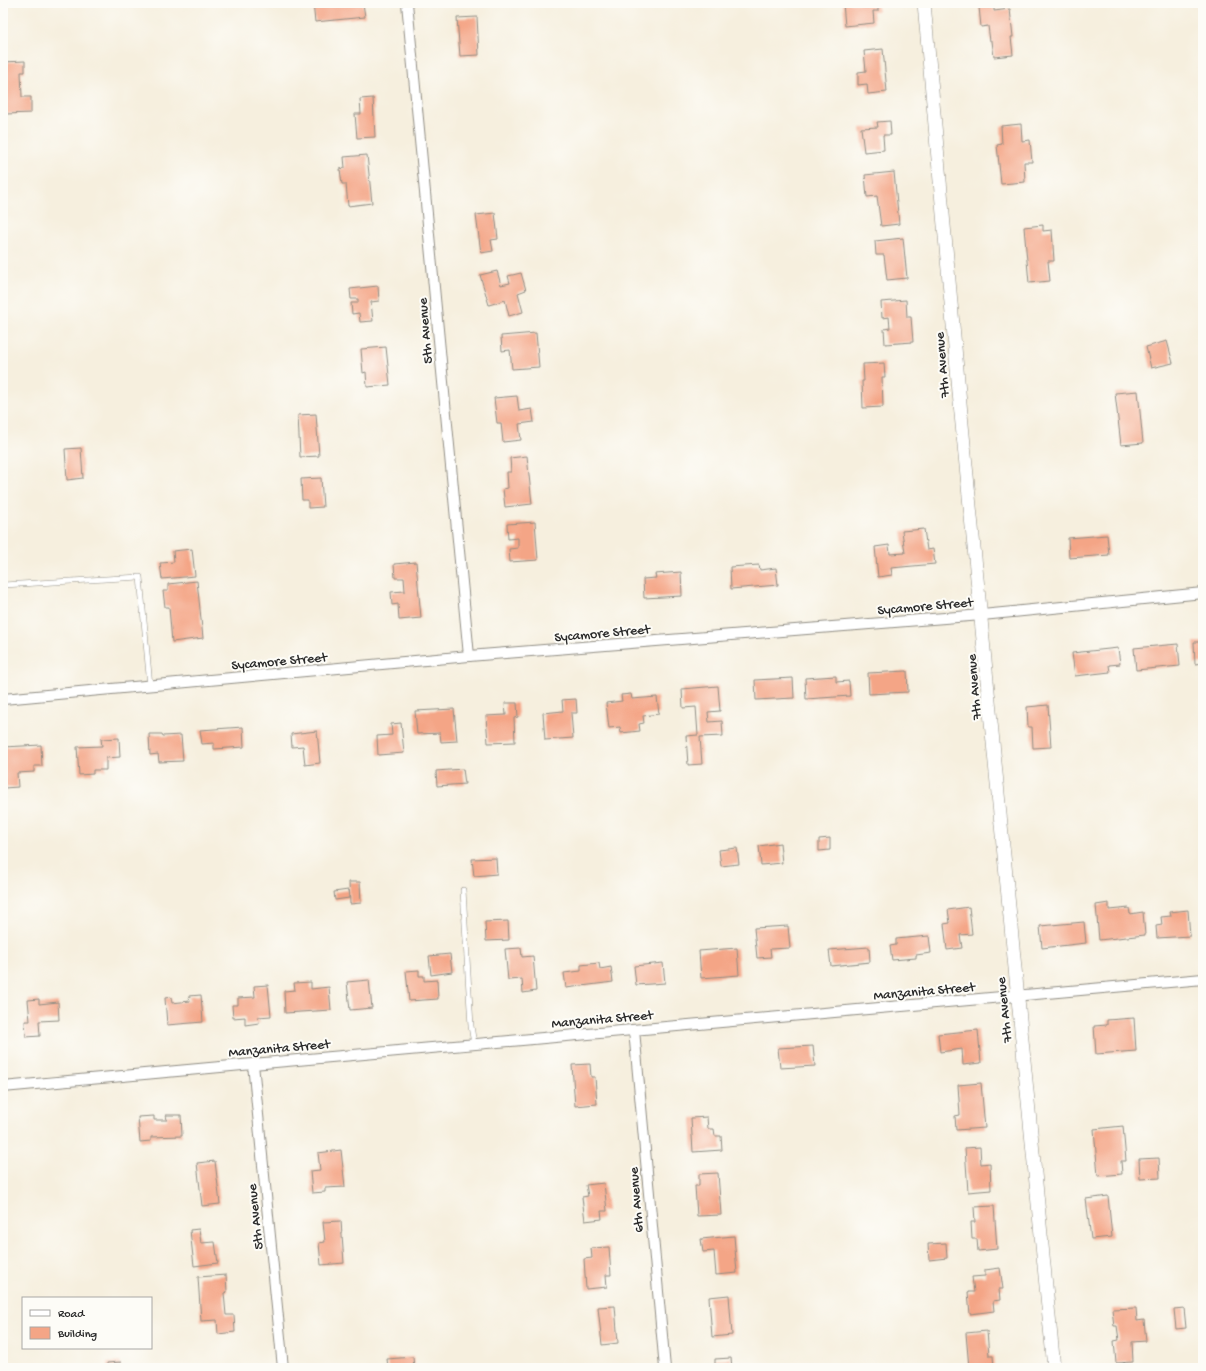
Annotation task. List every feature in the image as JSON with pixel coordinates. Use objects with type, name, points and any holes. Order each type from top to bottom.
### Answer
[{"type":"street","name":"5th Avenue","points":[[407,3],[469,656]]},
{"type":"street","name":"7th Avenue","points":[[924,3],[961,414],[982,615],[1054,1368]]},
{"type":"street","name":"Sycamore Street","points":[[3,699],[469,656],[982,615],[1203,593]]},
{"type":"street","name":"Manzanita Street","points":[[3,1087],[1203,979]]},
{"type":"street","name":"6th Avenue","points":[[634,1030],[665,1368]]},
{"type":"street","name":"5th Avenue","points":[[253,1064],[282,1368]]},
{"type":"lane","points":[[3,585],[140,576],[150,686]]},
{"type":"lane","points":[[462,890],[471,1026],[474,1044]]},
{"type":"building","points":[[313,3],[363,3],[365,17],[315,22]]},
{"type":"building","points":[[843,3],[878,3],[878,11],[873,11],[874,23],[845,26]]},
{"type":"building","points":[[994,5],[994,11],[1010,9],[1013,55],[994,57],[988,26],[981,27],[979,7]]},
{"type":"building","points":[[477,17],[479,55],[460,56],[457,18]]},
{"type":"building","points":[[883,49],[887,92],[868,94],[867,84],[858,85],[858,72],[866,71],[864,51]]},
{"type":"building","points":[[25,61],[25,72],[21,72],[22,97],[31,97],[31,113],[6,114],[3,62]]},
{"type":"building","points":[[373,98],[375,137],[357,138],[355,114],[361,114],[360,99]]},
{"type":"building","points":[[890,121],[891,135],[883,135],[884,150],[864,152],[861,128],[878,127],[877,122]]},
{"type":"building","points":[[1021,124],[1022,141],[1030,140],[1032,162],[1024,162],[1025,182],[1001,184],[997,145],[1002,144],[1001,126]]},
{"type":"building","points":[[367,155],[372,203],[348,206],[346,184],[342,184],[340,169],[345,168],[344,157]]},
{"type":"building","points":[[894,172],[899,224],[881,226],[877,196],[867,197],[865,175]]},
{"type":"building","points":[[495,213],[498,239],[491,240],[493,251],[481,253],[476,215]]},
{"type":"building","points":[[1043,225],[1043,231],[1052,230],[1054,261],[1048,261],[1050,281],[1029,283],[1024,227]]},
{"type":"building","points":[[903,238],[907,278],[887,280],[884,255],[876,255],[875,241]]},
{"type":"building","points":[[497,271],[501,285],[510,283],[508,276],[521,273],[526,290],[518,293],[523,312],[509,316],[505,300],[489,305],[480,275]]},
{"type":"building","points":[[378,286],[379,301],[371,302],[373,321],[360,322],[359,313],[352,314],[351,303],[358,303],[358,299],[351,299],[350,289]]},
{"type":"building","points":[[906,300],[907,317],[911,317],[913,342],[885,344],[884,329],[890,328],[889,317],[882,318],[881,302]]},
{"type":"building","points":[[536,333],[539,367],[512,369],[510,350],[502,351],[501,336]]},
{"type":"building","points":[[1167,341],[1173,363],[1151,368],[1146,347]]},
{"type":"building","points":[[386,347],[390,385],[367,387],[366,372],[363,373],[361,349]]},
{"type":"building","points":[[884,363],[885,377],[882,377],[883,407],[863,408],[863,364]]},
{"type":"building","points":[[1138,391],[1143,443],[1121,445],[1115,393]]},
{"type":"building","points":[[517,396],[519,411],[532,409],[534,422],[519,424],[521,440],[503,442],[501,423],[497,423],[494,398]]},
{"type":"building","points":[[316,414],[319,456],[300,457],[298,415]]},
{"type":"building","points":[[81,448],[83,478],[67,480],[65,449]]},
{"type":"building","points":[[527,456],[532,504],[505,507],[503,489],[508,488],[507,472],[511,472],[510,458]]},
{"type":"building","points":[[321,478],[323,507],[308,508],[308,500],[302,500],[301,479]]},
{"type":"building","points":[[535,522],[538,560],[510,562],[509,549],[518,548],[518,538],[508,539],[507,524]]},
{"type":"building","points":[[924,529],[927,550],[933,549],[935,564],[891,568],[892,575],[878,577],[875,547],[889,545],[890,554],[905,553],[902,531]]},
{"type":"building","points":[[1107,535],[1109,555],[1069,558],[1068,538]]},
{"type":"building","points":[[192,549],[195,576],[162,579],[160,563],[174,562],[173,551]]},
{"type":"building","points":[[416,562],[421,618],[399,620],[398,604],[392,605],[391,592],[405,591],[404,578],[395,578],[394,564]]},
{"type":"building","points":[[759,565],[760,570],[776,568],[778,585],[731,589],[730,567]]},
{"type":"building","points":[[681,572],[682,596],[644,598],[643,579],[656,578],[655,574]]},
{"type":"building","points":[[197,581],[203,638],[172,642],[169,607],[165,607],[163,591],[168,591],[168,584]]},
{"type":"building","points":[[1194,642],[1203,642],[1203,663],[1195,664]]},
{"type":"building","points":[[1178,644],[1180,666],[1136,670],[1134,648]]},
{"type":"building","points":[[1118,648],[1120,664],[1109,665],[1110,672],[1075,676],[1072,653]]},
{"type":"building","points":[[907,671],[908,692],[869,694],[868,673]]},
{"type":"building","points":[[836,676],[836,682],[849,681],[850,696],[806,699],[805,678]]},
{"type":"building","points":[[793,678],[794,698],[756,700],[755,680]]},
{"type":"building","points":[[718,686],[720,711],[708,712],[709,722],[722,721],[723,736],[700,737],[702,764],[688,765],[686,736],[698,735],[696,707],[683,708],[682,689]]},
{"type":"building","points":[[631,694],[632,699],[657,697],[659,714],[643,716],[644,723],[639,724],[640,731],[621,733],[620,727],[609,728],[606,703],[622,701],[621,695]]},
{"type":"building","points":[[576,699],[577,713],[571,713],[573,738],[545,740],[543,713],[563,711],[562,700]]},
{"type":"building","points":[[505,703],[517,703],[518,717],[514,718],[515,742],[488,743],[486,716],[506,715]]},
{"type":"building","points":[[1048,705],[1051,747],[1033,748],[1032,727],[1028,727],[1027,707]]},
{"type":"building","points":[[454,709],[457,741],[441,742],[440,733],[417,734],[415,711]]},
{"type":"building","points":[[401,723],[404,753],[378,755],[377,736],[392,735],[391,724]]},
{"type":"building","points":[[243,727],[244,747],[214,749],[214,743],[202,744],[200,730]]},
{"type":"building","points":[[317,731],[320,763],[305,765],[303,746],[292,747],[291,734]]},
{"type":"building","points":[[149,734],[162,734],[163,736],[181,735],[183,761],[159,762],[158,754],[150,755]]},
{"type":"building","points":[[119,738],[120,757],[106,758],[106,770],[93,770],[93,774],[79,775],[77,747],[102,746],[101,739]]},
{"type":"building","points":[[41,745],[42,766],[34,766],[34,772],[17,773],[18,787],[4,788],[4,747]]},
{"type":"building","points":[[463,769],[465,784],[437,786],[436,771]]},
{"type":"building","points":[[830,838],[830,850],[819,851],[819,839]]},
{"type":"building","points":[[780,843],[782,863],[761,865],[759,846]]},
{"type":"building","points":[[737,848],[739,864],[721,866],[719,850]]},
{"type":"building","points":[[496,858],[497,874],[474,876],[472,859]]},
{"type":"building","points":[[349,882],[360,882],[361,903],[350,904]]},
{"type":"building","points":[[348,890],[349,898],[335,900],[334,892]]},
{"type":"building","points":[[1109,903],[1109,910],[1129,908],[1130,914],[1143,912],[1145,935],[1099,940],[1096,905]]},
{"type":"building","points":[[969,907],[972,934],[960,935],[962,948],[947,950],[944,924],[950,923],[948,910]]},
{"type":"building","points":[[1188,910],[1190,936],[1157,938],[1156,926],[1162,925],[1161,917],[1171,916],[1170,912]]},
{"type":"building","points":[[508,921],[509,940],[486,941],[485,922]]},
{"type":"building","points":[[1084,922],[1086,943],[1042,948],[1040,926]]},
{"type":"building","points":[[788,926],[790,948],[770,949],[771,957],[757,958],[754,928]]},
{"type":"building","points":[[929,936],[931,953],[916,955],[916,958],[892,960],[890,946],[896,945],[896,939]]},
{"type":"building","points":[[869,947],[870,962],[831,966],[829,950]]},
{"type":"building","points":[[521,948],[522,957],[533,956],[536,991],[523,993],[522,979],[508,980],[505,949]]},
{"type":"building","points":[[737,948],[739,975],[701,978],[699,951]]},
{"type":"building","points":[[450,954],[452,972],[431,975],[429,956]]},
{"type":"building","points":[[599,963],[600,969],[611,967],[613,982],[566,988],[564,973],[581,971],[581,965]]},
{"type":"building","points":[[663,963],[665,983],[636,985],[634,966]]},
{"type":"building","points":[[419,970],[419,976],[424,976],[424,981],[437,980],[438,999],[409,1001],[406,971]]},
{"type":"building","points":[[369,980],[372,1008],[350,1010],[347,982]]},
{"type":"building","points":[[311,982],[311,989],[329,987],[331,1010],[285,1013],[284,991],[295,990],[294,983]]},
{"type":"building","points":[[268,985],[271,1016],[258,1017],[259,1023],[245,1025],[245,1017],[233,1018],[232,1005],[238,1005],[238,998],[255,997],[254,986]]},
{"type":"building","points":[[201,995],[203,1022],[167,1025],[165,998],[171,997],[172,1003],[190,1001],[189,996]]},
{"type":"building","points":[[39,999],[39,1004],[58,1002],[59,1020],[39,1021],[40,1036],[26,1037],[25,1021],[30,1021],[28,1000]]},
{"type":"building","points":[[1134,1018],[1136,1051],[1096,1054],[1094,1026],[1107,1025],[1107,1020]]},
{"type":"building","points":[[978,1030],[981,1063],[963,1065],[962,1049],[940,1052],[938,1034]]},
{"type":"building","points":[[813,1046],[815,1066],[780,1068],[778,1048]]},
{"type":"building","points":[[590,1064],[591,1077],[595,1077],[597,1104],[575,1106],[572,1065]]},
{"type":"building","points":[[981,1083],[985,1128],[956,1130],[955,1116],[960,1115],[958,1085]]},
{"type":"building","points":[[166,1115],[181,1115],[182,1136],[151,1137],[151,1141],[140,1142],[138,1117],[154,1116],[154,1120],[167,1120]]},
{"type":"building","points":[[707,1117],[708,1129],[714,1129],[715,1136],[721,1136],[722,1150],[693,1152],[691,1118]]},
{"type":"building","points":[[1123,1126],[1126,1161],[1121,1161],[1122,1174],[1098,1176],[1094,1129]]},
{"type":"building","points":[[980,1147],[981,1164],[990,1163],[991,1190],[968,1192],[965,1148]]},
{"type":"building","points":[[341,1150],[345,1187],[325,1188],[325,1192],[312,1193],[310,1171],[320,1170],[318,1153]]},
{"type":"building","points":[[1159,1158],[1160,1178],[1140,1179],[1139,1159]]},
{"type":"building","points":[[215,1161],[220,1204],[202,1206],[197,1163]]},
{"type":"building","points":[[718,1173],[721,1215],[697,1216],[695,1186],[699,1186],[699,1174]]},
{"type":"building","points":[[604,1183],[607,1211],[601,1211],[602,1219],[585,1221],[582,1197],[588,1196],[586,1185]]},
{"type":"building","points":[[1108,1196],[1112,1237],[1091,1239],[1086,1199]]},
{"type":"building","points":[[994,1206],[997,1249],[978,1251],[977,1239],[972,1239],[971,1222],[975,1222],[974,1207]]},
{"type":"building","points":[[341,1221],[344,1263],[321,1265],[319,1243],[325,1242],[323,1222]]},
{"type":"building","points":[[199,1229],[201,1243],[215,1242],[218,1263],[194,1266],[190,1230]]},
{"type":"building","points":[[734,1236],[737,1273],[716,1275],[714,1251],[703,1252],[701,1239]]},
{"type":"building","points":[[946,1243],[947,1258],[929,1260],[928,1244]]},
{"type":"building","points":[[609,1247],[611,1275],[606,1275],[607,1287],[586,1289],[584,1259],[592,1258],[591,1248]]},
{"type":"building","points":[[1000,1268],[1003,1289],[999,1289],[1000,1300],[993,1301],[994,1311],[970,1314],[968,1292],[974,1292],[972,1277],[985,1276],[985,1270]]},
{"type":"building","points":[[226,1275],[227,1292],[224,1293],[226,1315],[234,1315],[235,1332],[218,1334],[217,1320],[201,1321],[198,1277]]},
{"type":"building","points":[[729,1295],[732,1335],[712,1337],[709,1297]]},
{"type":"building","points":[[615,1306],[618,1343],[602,1345],[598,1307]]},
{"type":"building","points":[[1136,1308],[1137,1321],[1144,1320],[1146,1341],[1132,1342],[1133,1362],[1116,1363],[1114,1341],[1119,1340],[1117,1326],[1114,1326],[1112,1309]]},
{"type":"building","points":[[1184,1308],[1186,1328],[1176,1329],[1174,1309]]},
{"type":"building","points":[[987,1331],[989,1356],[993,1356],[994,1368],[969,1368],[966,1333]]},
{"type":"building","points":[[413,1357],[414,1368],[388,1367],[387,1359]]},
{"type":"building","points":[[731,1358],[732,1368],[715,1368],[715,1359]]},
{"type":"building","points":[[121,1362],[121,1368],[108,1368],[107,1363]]}]
